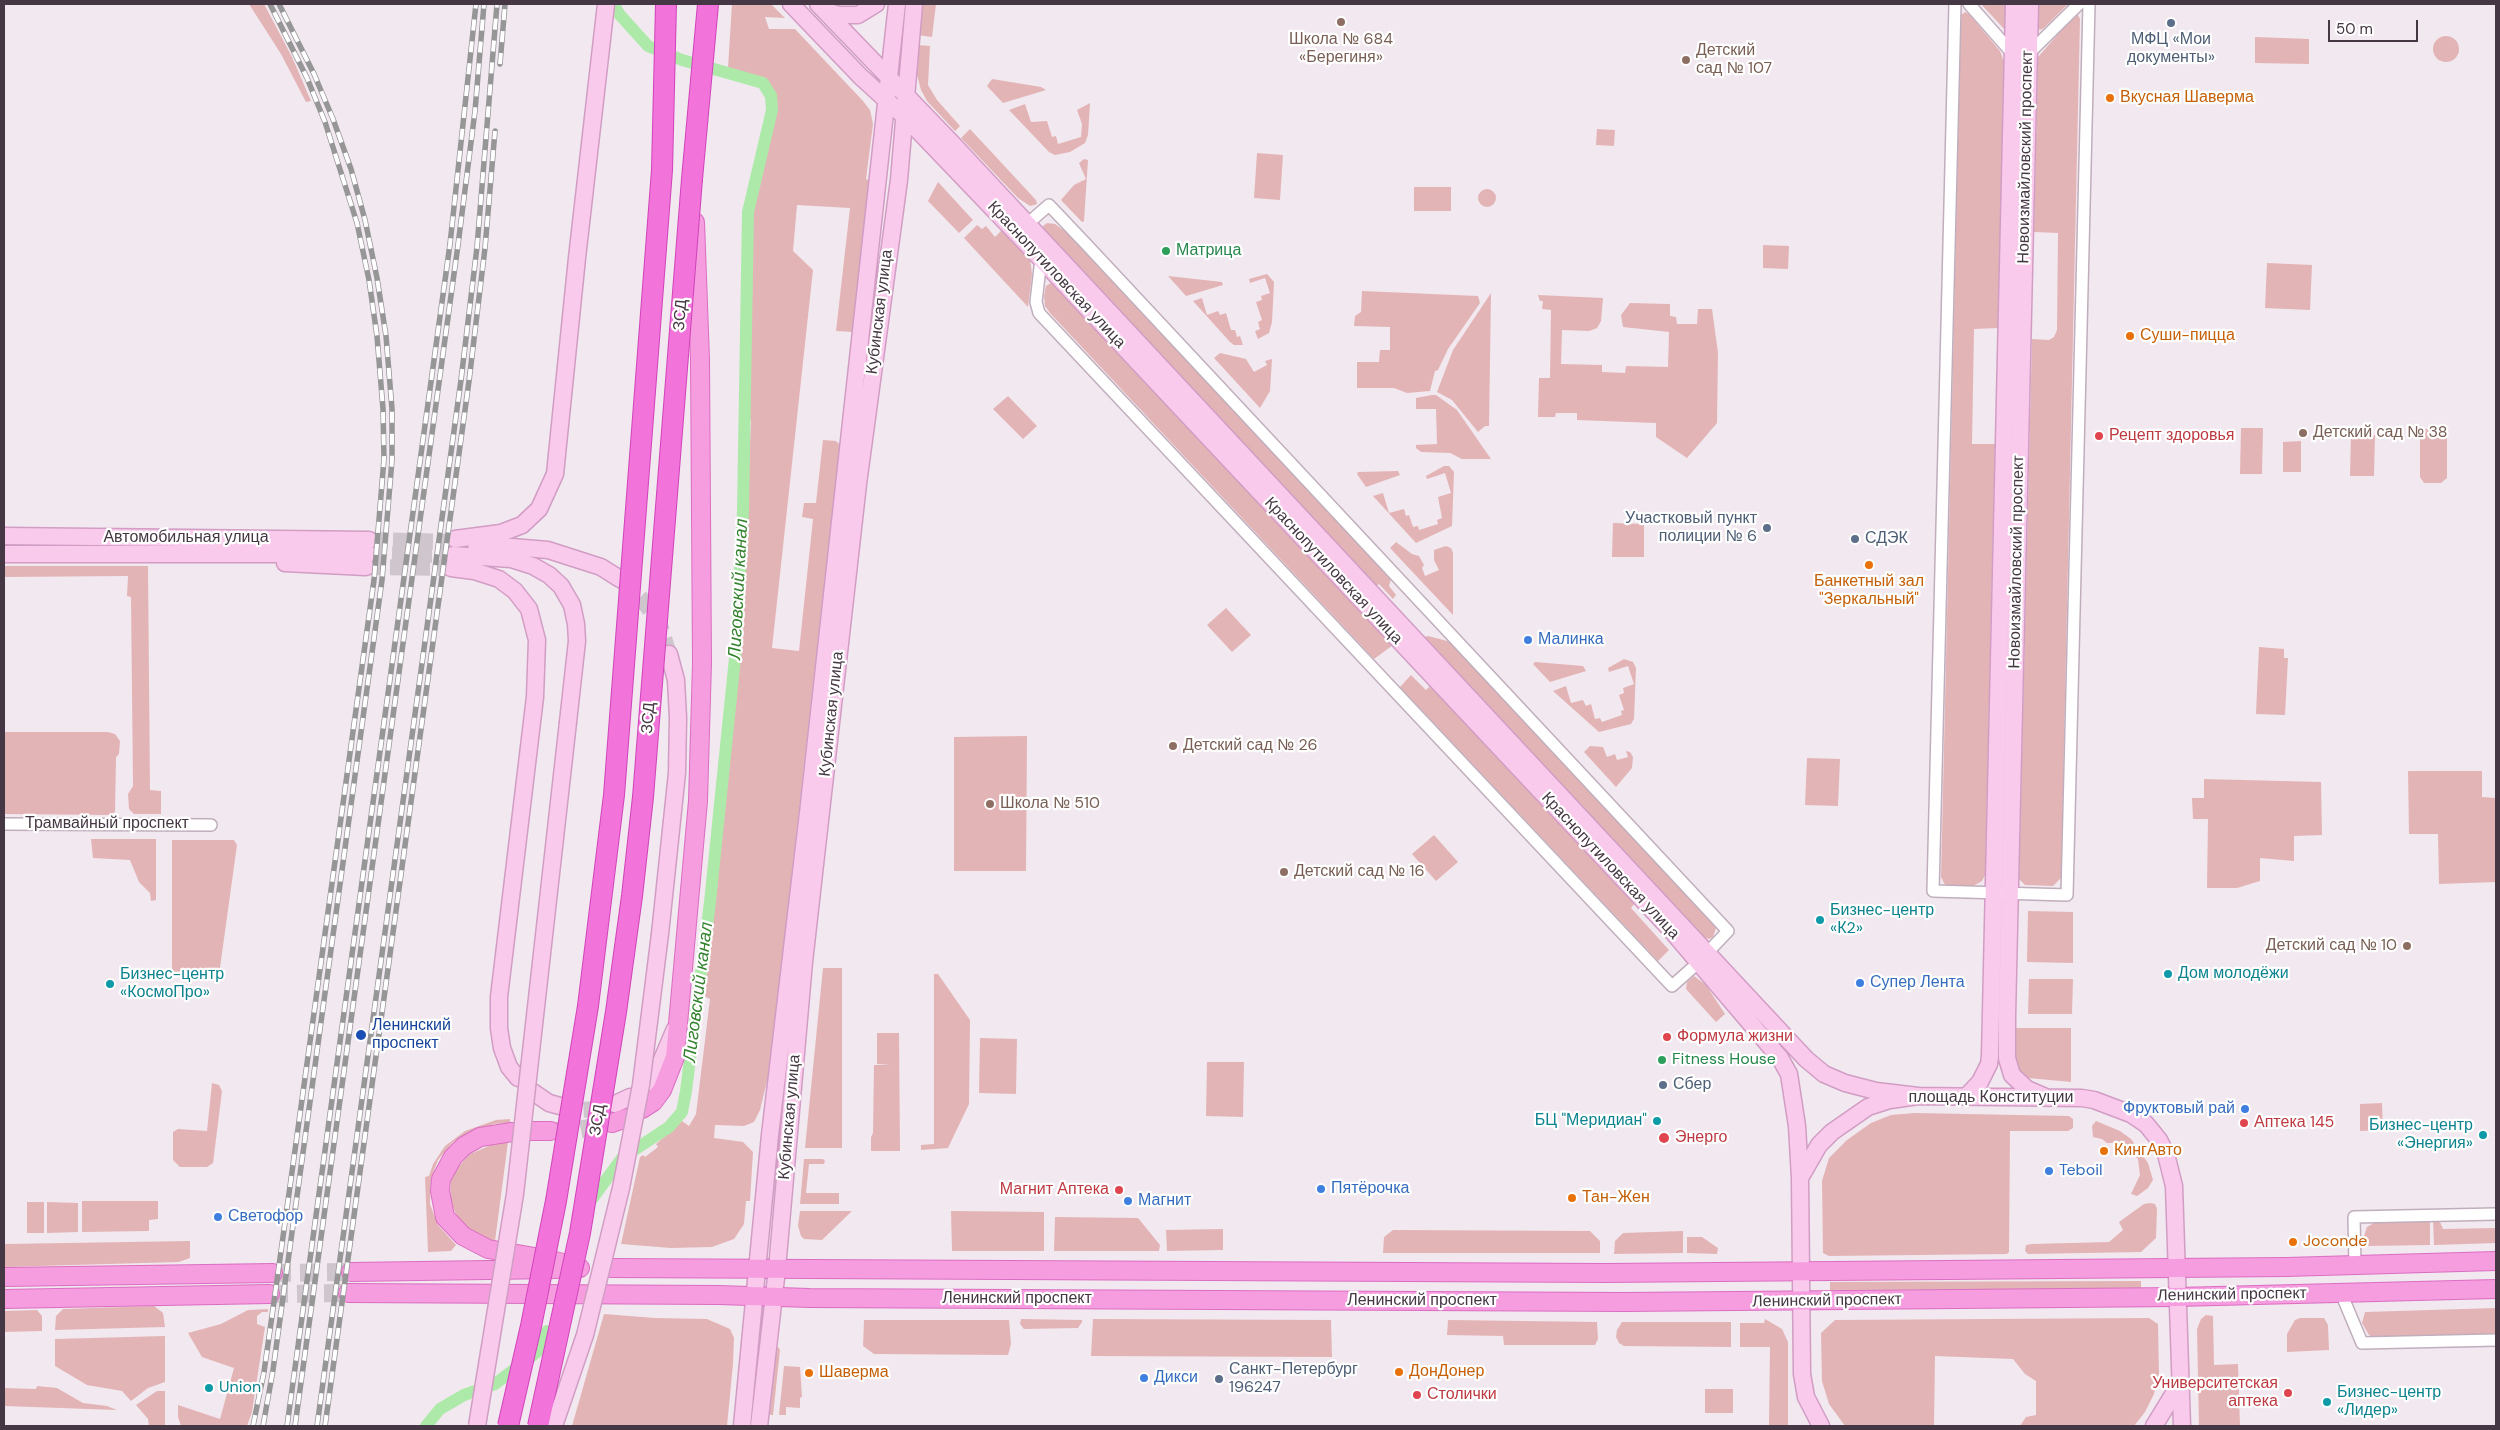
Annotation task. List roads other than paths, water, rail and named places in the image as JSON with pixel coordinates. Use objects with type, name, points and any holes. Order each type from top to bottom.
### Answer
[{"type":"highway","name":"ЗСД","points":[[508,1426],[532,1326],[558,1191],[588,1006],[614,795],[662,170],[666,4]]},
{"type":"highway","name":"ЗСД","points":[[538,1426],[580,1233],[616,1012],[632,896],[643,787],[708,4]]},
{"type":"main road","points":[[453,551],[522,525],[539,509],[555,474],[606,4]]},
{"type":"main road","name":"Краснопутиловская улица","points":[[791,4],[861,77],[905,117],[1041,259],[1703,957],[1802,1054],[1824,1074],[1845,1083],[1918,1096]]},
{"type":"main road","points":[[822,7],[839,15],[858,15],[876,4]]},
{"type":"main road","name":"Кубинская улица","points":[[759,1426],[765,1297],[758,1269],[770,1135],[898,4]]},
{"type":"main road","name":"Кубинская улица","points":[[742,1426],[765,1297],[776,1269],[804,962],[858,484],[899,180],[914,4]]},
{"type":"main road","name":"Новоизмайловский проспект","points":[[2014,4],[2021,54]]},
{"type":"main road","name":"Новоизмайловский проспект","points":[[1967,1096],[1980,1082],[1990,1056],[2002,893],[2021,54],[2030,4]]},
{"type":"main road","name":"Краснопутиловская улица","points":[[822,7],[907,96],[1703,957],[1789,1074],[1797,1126],[1800,1178]]},
{"type":"main road","points":[[629,1104],[653,1102],[668,1076],[674,1057],[698,801],[702,663],[700,359],[697,240],[692,179]]},
{"type":"main road","name":"Автомобильная улица","points":[[4,536],[368,553],[173,556],[4,554]]},
{"type":"main road","points":[[453,551],[548,550],[601,567],[620,579]]},
{"type":"main road","points":[[453,551],[511,559],[533,566],[549,575],[561,586],[572,605],[576,624],[568,722],[515,1194],[477,1426]]},
{"type":"main road","points":[[453,551],[474,571],[499,579],[514,591],[529,609],[537,640],[535,697],[500,998],[499,1028],[502,1048],[509,1067],[518,1078]]},
{"type":"main road","points":[[554,1426],[585,1335],[621,1188],[641,1085],[660,934],[677,755],[676,680],[669,654]]},
{"type":"main road","name":"Новоизмайловский проспект","points":[[2002,893],[2009,1069],[2016,1081],[2027,1089],[2048,1098]]},
{"type":"main road","points":[[646,1084],[658,1069],[677,1023]]},
{"type":"main road","points":[[533,1092],[549,1103],[560,1106]]},
{"type":"main road","name":"площадь Конституции","points":[[1800,1178],[1819,1145],[1850,1118],[1868,1107],[1890,1100],[1918,1096],[2082,1098],[2109,1104],[2132,1114],[2146,1124],[2166,1154],[2174,1186],[2179,1384]]},
{"type":"main road","points":[[350,1272],[580,1268],[552,1260],[488,1249],[463,1236],[445,1217],[440,1192],[441,1179],[453,1157],[464,1146],[480,1137],[520,1132],[551,1131]]},
{"type":"main road","points":[[1800,1178],[1802,1374],[1806,1397],[1821,1426]]},
{"type":"main road","name":"Ленинский проспект","points":[[611,1268],[1596,1273],[2176,1268],[2496,1261]]},
{"type":"main road","points":[[4,1277],[273,1272]]},
{"type":"main road","name":"Ленинский проспект","points":[[348,1293],[765,1297],[1802,1301],[2177,1297],[2496,1289]]},
{"type":"main road","points":[[4,1299],[270,1294]]},
{"type":"main road","points":[[2154,1426],[2179,1384]]},
{"type":"main road","points":[[2179,1384],[2182,1426]]},
{"type":"street","points":[[1955,4],[1933,891],[2067,895],[2089,4]]},
{"type":"street","points":[[1970,4],[2021,54],[2079,4]]},
{"type":"street","points":[[1026,225],[1049,205],[1728,931],[1672,986],[1039,313],[1036,302],[1041,259]]},
{"type":"street","name":"Трамвайный проспект","points":[[4,824],[210,824]]},
{"type":"street","points":[[2355,1265],[2354,1217],[2496,1214]]},
{"type":"street","points":[[2340,1293],[2362,1343],[2496,1340]]},
{"type":"waterway","name":"Лиговский канал","points":[[587,1206],[622,1158],[669,1127],[682,1112],[686,1091],[710,902],[736,648],[743,510],[748,212],[772,110],[771,96],[763,83],[682,60],[648,46],[620,15],[613,4]]},
{"type":"waterway","name":"Лиговский канал","points":[[426,1426],[440,1409],[464,1395],[495,1384],[541,1349],[547,1331]]},
{"type":"tunnel","points":[[369,540],[455,542]]},
{"type":"tunnel","points":[[368,554],[453,555]]},
{"type":"tunnel","points":[[366,567],[451,568]]},
{"type":"tunnel","points":[[622,582],[642,599],[651,612],[661,628],[669,654]]},
{"type":"tunnel","points":[[560,1106],[577,1110],[600,1109],[611,1105]]},
{"type":"tunnel","points":[[554,1131],[573,1131],[610,1124]]},
{"type":"tunnel","points":[[273,1273],[351,1272]]},
{"type":"tunnel","points":[[270,1294],[348,1293]]},
{"type":"railway","points":[[253,1426],[264,1372],[374,580],[384,459],[383,409],[377,336],[369,280],[357,223],[325,122],[307,78],[270,4]]},
{"type":"railway","points":[[263,1426],[273,1370],[382,580],[392,460],[392,409],[386,336],[365,220],[351,169],[333,119],[314,74],[279,4]]},
{"type":"railway","points":[[287,1426],[450,244],[476,4]]},
{"type":"railway","points":[[295,1426],[458,245],[475,111],[484,4]]},
{"type":"railway","points":[[317,1426],[461,380],[477,247],[497,4]]},
{"type":"railway","points":[[500,64],[505,4]]},
{"type":"railway","points":[[325,1426],[469,381],[485,248],[495,131]]},
{"type":"place","name":"Школа № 684 «Берегиня»","points":[[1341,22]]},
{"type":"place","name":"МФЦ «Мои документы»","points":[[2171,23]]},
{"type":"place","name":"Детский сад № 107","points":[[1686,60]]},
{"type":"place","name":"Вкусная Шаверма","points":[[2110,98]]},
{"type":"place","name":"Матрица","points":[[1166,251]]},
{"type":"place","name":"Суши-пицца","points":[[2130,336]]},
{"type":"place","name":"Детский сад № 38","points":[[2303,433]]},
{"type":"place","name":"Рецепт здоровья","points":[[2099,436]]},
{"type":"place","name":"Участковый пункт полиции № 6","points":[[1767,528]]},
{"type":"place","name":"СДЭК","points":[[1855,539]]},
{"type":"place","name":"Банкетный зал \"Зеркальный\"","points":[[1869,565]]},
{"type":"place","name":"Малинка","points":[[1528,640]]},
{"type":"place","name":"Детский сад № 26","points":[[1173,746]]},
{"type":"place","name":"Школа № 510","points":[[990,804]]},
{"type":"place","name":"Детский сад № 16","points":[[1284,872]]},
{"type":"place","name":"Бизнес-центр «К2»","points":[[1820,920]]},
{"type":"place","name":"Детский сад № 10","points":[[2407,946]]},
{"type":"place","name":"Дом молодёжи","points":[[2168,974]]},
{"type":"place","name":"Супер Лента","points":[[1860,983]]},
{"type":"place","name":"Бизнес-центр «КосмоПро»","points":[[110,984]]},
{"type":"place","name":"Ленинский проспект","points":[[361,1035]]},
{"type":"place","name":"Формула жизни","points":[[1667,1037]]},
{"type":"place","name":"Fitness House","points":[[1662,1060]]},
{"type":"place","name":"Сбер","points":[[1663,1085]]},
{"type":"place","name":"Фруктовый рай","points":[[2245,1109]]},
{"type":"place","name":"БЦ \"Меридиан\"","points":[[1657,1121]]},
{"type":"place","name":"Аптека 145","points":[[2244,1123]]},
{"type":"place","name":"Бизнес-центр «Энергия»","points":[[2483,1135]]},
{"type":"place","name":"Энерго","points":[[1664,1138]]},
{"type":"place","name":"КингАвто","points":[[2104,1151]]},
{"type":"place","name":"Teboil","points":[[2049,1171]]},
{"type":"place","name":"Пятёрочка","points":[[1321,1189]]},
{"type":"place","name":"Магнит Аптека","points":[[1119,1190]]},
{"type":"place","name":"Тан-Жен","points":[[1572,1198]]},
{"type":"place","name":"Магнит","points":[[1128,1201]]},
{"type":"place","name":"Светофор","points":[[218,1217]]},
{"type":"place","name":"Joconde","points":[[2293,1242]]},
{"type":"place","name":"ДонДонер","points":[[1399,1372]]},
{"type":"place","name":"Шаверма","points":[[809,1373]]},
{"type":"place","name":"Дикси","points":[[1144,1378]]},
{"type":"place","name":"Санкт-Петербург 196247","points":[[1219,1379]]},
{"type":"place","name":"Union","points":[[209,1388]]},
{"type":"place","name":"Университетская аптека","points":[[2288,1393]]},
{"type":"place","name":"Столички","points":[[1417,1395]]},
{"type":"place","name":"Бизнес-центр «Лидер»","points":[[2327,1402]]}]
